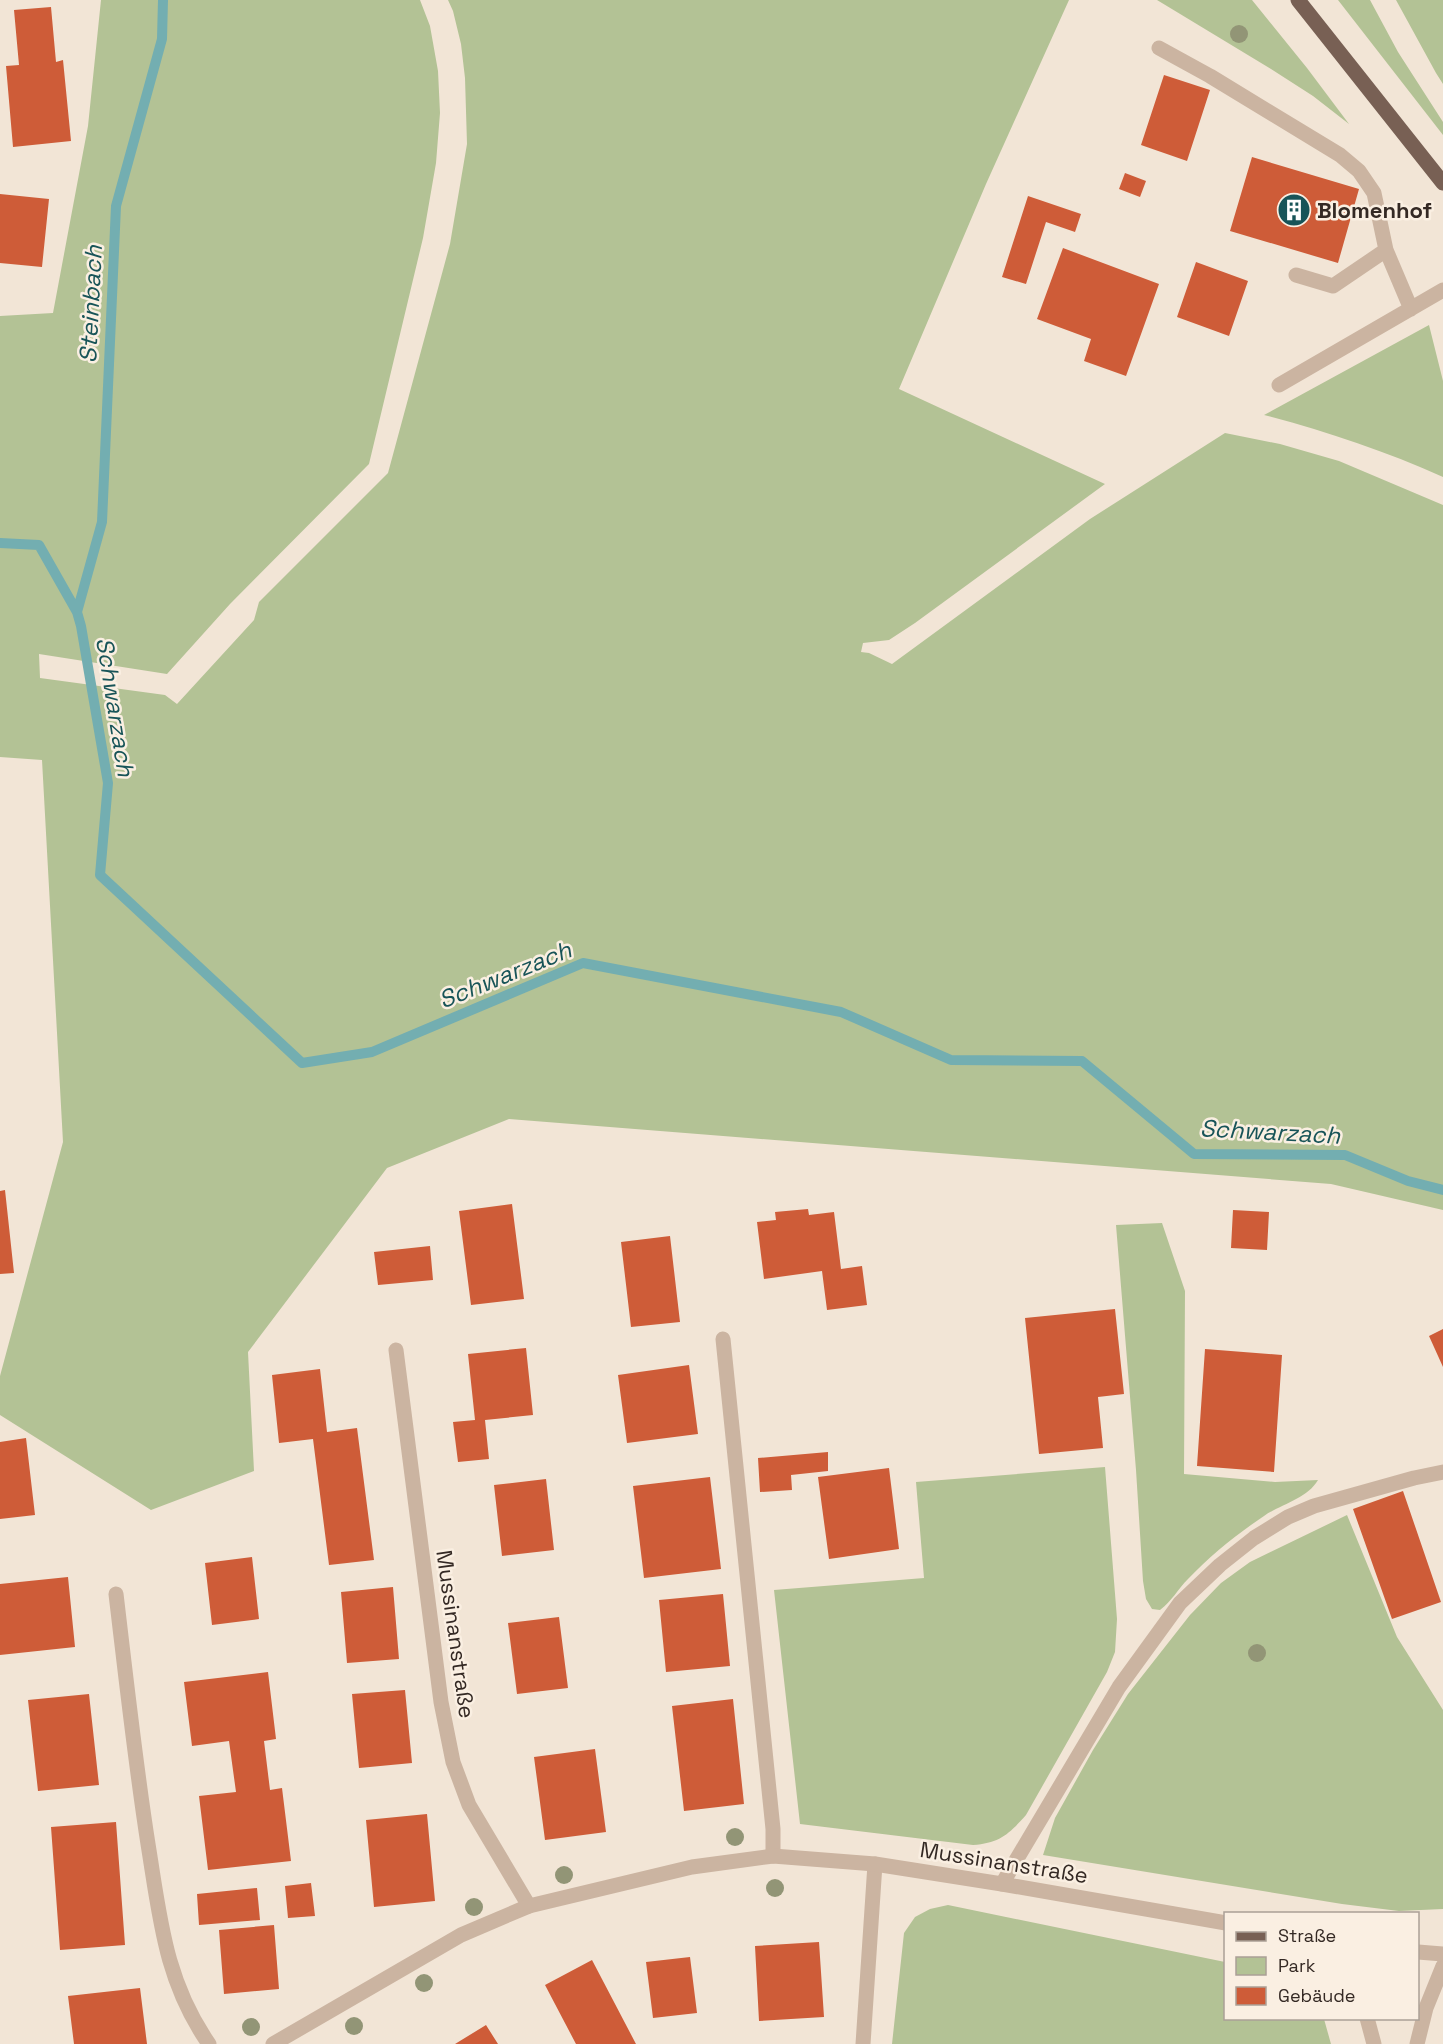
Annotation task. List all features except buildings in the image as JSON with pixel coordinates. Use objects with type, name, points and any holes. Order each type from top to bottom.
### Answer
[{"type":"main road","points":[[1298,0],[1443,183]]},
{"type":"street","points":[[1160,48],[1340,155],[1359,171],[1374,193],[1386,250],[1411,309]]},
{"type":"street","points":[[1296,274],[1333,286],[1386,250]]},
{"type":"street","points":[[1279,385],[1443,290]]},
{"type":"street","points":[[723,1339],[773,1829],[773,1856]]},
{"type":"street","name":"Mussinanstraße","points":[[396,1350],[441,1702],[453,1762],[469,1805],[529,1906]]},
{"type":"street","points":[[1002,1884],[1119,1687],[1180,1603],[1220,1564],[1254,1538],[1288,1517],[1314,1506],[1443,1472]]},
{"type":"street","points":[[116,1594],[140,1792],[165,1948],[180,1995],[209,2044]]},
{"type":"street","name":"Mussinanstraße","points":[[273,2044],[461,1935],[529,1906],[682,1869],[773,1856],[875,1864],[1224,1923]]},
{"type":"street","points":[[863,2044],[875,1864]]},
{"type":"street","points":[[1419,1952],[1443,1954]]},
{"type":"street","points":[[1418,2044],[1426,2008],[1443,1966]]},
{"type":"street","points":[[1367,2020],[1374,2044]]},
{"type":"green space","points":[[101,0],[420,0],[430,26],[438,71],[440,113],[436,163],[423,238],[369,464],[230,604],[167,674],[39,654],[40,678],[165,695],[177,704],[254,620],[259,602],[388,473],[450,244],[467,144],[465,78],[461,44],[448,0],[1069,0],[986,184],[899,389],[1105,484],[915,623],[889,640],[863,643],[861,652],[869,653],[892,664],[1090,519],[1225,433],[1280,444],[1339,461],[1443,505],[1443,1210],[1331,1184],[509,1119],[387,1168],[248,1352],[254,1471],[151,1510],[0,1415],[0,1376],[63,1142],[42,760],[0,757],[0,316],[53,313],[88,126]]},
{"type":"green space","points":[[1157,0],[1252,0],[1349,124],[1313,96]]},
{"type":"green space","points":[[1338,0],[1370,0],[1398,52],[1443,122],[1443,135]]},
{"type":"green space","points":[[1396,0],[1443,0],[1443,84],[1436,73]]},
{"type":"green space","points":[[1429,325],[1443,381],[1443,477],[1355,442],[1264,415]]},
{"type":"green space","points":[[1162,1223],[1185,1291],[1184,1474],[1275,1482],[1318,1480],[1301,1497],[1264,1516],[1224,1545],[1184,1583],[1160,1610],[1152,1609],[1146,1599],[1143,1581],[1116,1225]]},
{"type":"green space","points":[[1105,1467],[1117,1619],[1115,1652],[1107,1672],[1026,1815],[997,1840],[973,1845],[800,1824],[774,1590],[924,1578],[916,1482]]},
{"type":"green space","points":[[1347,1515],[1397,1637],[1443,1710],[1443,1909],[1399,1911],[1342,1904],[1043,1855],[1055,1818],[1093,1750],[1128,1694],[1190,1615],[1221,1583],[1250,1562]]},
{"type":"green space","points":[[948,1905],[1224,1962],[1224,2020],[1324,2020],[1331,2044],[892,2044],[904,1933],[915,1917],[930,1909]]},
{"type":"waterway","name":"Steinbach","points":[[77,612],[102,522],[116,206],[162,39],[163,0]]},
{"type":"waterway","name":"Schwarzach","points":[[0,543],[39,545],[77,612],[108,783],[100,875],[302,1063],[372,1052],[583,963],[841,1012],[951,1060],[1082,1061],[1194,1154],[1345,1155],[1408,1181],[1443,1190]]},
{"type":"place","name":"Blomenhof","points":[[1294,210]]}]
